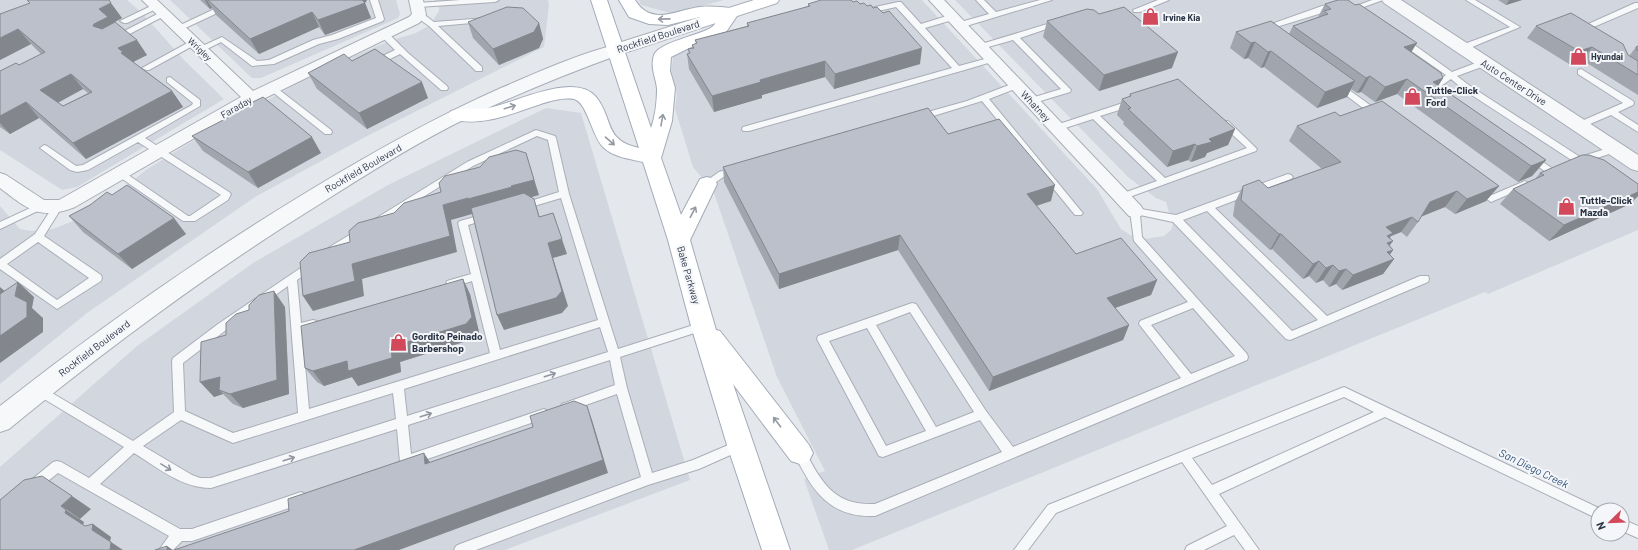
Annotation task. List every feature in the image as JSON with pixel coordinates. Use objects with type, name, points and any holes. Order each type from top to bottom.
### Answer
[{"type":"main road","name":"Bake Parkway","points":[[599,0],[679,240],[703,326],[740,445],[776,550]]},
{"type":"main road","points":[[627,0],[635,13],[649,19],[668,20],[700,12],[731,13]]},
{"type":"main road","name":"Rockfield Boulevard","points":[[615,50],[771,0]]},
{"type":"main road","points":[[458,115],[488,114],[554,94],[570,93],[582,96],[592,104],[602,134],[619,149],[652,157],[663,122],[666,88],[661,71],[663,55],[683,44],[718,31],[731,13]]},
{"type":"main road","points":[[679,240],[707,184]]},
{"type":"main road","points":[[703,326],[800,453]]},
{"type":"street","name":"Whatney","points":[[936,0],[1135,211]]},
{"type":"street","name":"Auto Center Drive","points":[[1390,0],[1638,164]]},
{"type":"street","name":"Wrigley","points":[[156,7],[251,98]]},
{"type":"street","name":"Faraday","points":[[49,206],[81,197],[251,98],[414,20],[421,11]]},
{"type":"street","name":"Rockfield Boulevard","points":[[0,421],[38,390],[153,303],[286,214],[382,156],[458,115],[538,79],[615,50]]},
{"type":"street","points":[[0,179],[49,206]]},
{"type":"lane","points":[[146,68],[197,46],[222,39],[255,64],[271,62],[316,42],[334,37],[380,19],[374,0]]},
{"type":"lane","points":[[421,11],[495,0]]},
{"type":"lane","points":[[980,0],[994,15]]},
{"type":"lane","points":[[920,27],[994,15],[1048,0]]},
{"type":"lane","points":[[1137,10],[1165,0]]},
{"type":"lane","points":[[1354,8],[1378,0]]},
{"type":"lane","points":[[1462,48],[1516,27],[1470,0]]},
{"type":"lane","points":[[863,12],[898,4],[958,69]]},
{"type":"lane","points":[[1584,35],[1578,31],[1638,5]]},
{"type":"lane","points":[[178,28],[228,6]]},
{"type":"lane","points":[[1269,33],[1262,29],[1325,8],[1340,6],[1354,8],[1368,16]]},
{"type":"lane","points":[[124,21],[156,7]]},
{"type":"lane","points":[[110,41],[156,7]]},
{"type":"lane","points":[[421,11],[492,19]]},
{"type":"lane","points":[[421,11],[479,69]]},
{"type":"lane","points":[[746,129],[958,69],[1015,37],[1067,21]]},
{"type":"lane","points":[[384,34],[400,51],[444,88]]},
{"type":"lane","points":[[1394,34],[1467,88],[1576,163],[1615,149]]},
{"type":"lane","points":[[1015,37],[1067,90],[1031,101]]},
{"type":"lane","points":[[365,67],[400,51]]},
{"type":"lane","points":[[1445,98],[1436,90],[1437,85],[1451,75],[1484,63]]},
{"type":"lane","points":[[1580,72],[1630,103],[1580,125]]},
{"type":"lane","points":[[44,148],[77,169],[85,168],[139,139],[196,106],[197,102],[170,80]]},
{"type":"lane","points":[[1331,80],[1387,122]]},
{"type":"lane","points":[[910,120],[984,98],[1017,86]]},
{"type":"lane","points":[[273,88],[328,132]]},
{"type":"lane","points":[[984,98],[1078,213]]},
{"type":"lane","points":[[1056,128],[1095,116],[1138,100]]},
{"type":"lane","points":[[1611,111],[1638,129]]},
{"type":"lane","points":[[1095,116],[1163,181]]},
{"type":"lane","points":[[1121,196],[1253,149],[1218,117]]},
{"type":"lane","points":[[180,414],[177,362],[222,327],[333,250],[470,164],[536,133],[552,138],[564,194],[614,354],[621,388],[648,480]]},
{"type":"lane","points":[[121,174],[186,219],[192,219],[224,198],[226,194],[139,139]]},
{"type":"lane","points":[[1522,151],[1553,173]]},
{"type":"lane","points":[[707,184],[722,174],[745,168]]},
{"type":"lane","points":[[800,453],[813,479],[826,495],[839,504],[857,511],[875,510],[1243,357],[1137,238],[1135,211],[1176,219],[1288,177]]},
{"type":"lane","points":[[1472,185],[1490,199],[1532,181]]},
{"type":"lane","points":[[514,208],[564,194]]},
{"type":"lane","points":[[0,226],[49,206]]},
{"type":"lane","points":[[38,237],[97,278],[57,305],[0,264],[38,237],[49,206]]},
{"type":"lane","points":[[1208,207],[1325,320]]},
{"type":"lane","points":[[492,215],[463,223],[496,357]]},
{"type":"lane","points":[[1176,219],[1290,336],[1424,279]]},
{"type":"lane","points":[[439,287],[476,276]]},
{"type":"lane","points":[[292,278],[304,416]]},
{"type":"lane","points":[[1189,380],[1144,324],[1196,304]]},
{"type":"lane","points":[[982,414],[883,452],[822,339],[912,307],[982,414],[1011,454]]},
{"type":"lane","points":[[296,328],[326,320]]},
{"type":"lane","points":[[180,414],[233,438],[604,322]]},
{"type":"lane","points":[[870,323],[933,433]]},
{"type":"lane","points":[[38,390],[189,480],[200,483],[211,483],[703,326]]},
{"type":"lane","points":[[398,387],[402,422],[402,463],[621,388]]},
{"type":"lane","points":[[1020,550],[1052,509],[1344,392],[1590,509]]},
{"type":"lane","points":[[1210,492],[1385,412]]},
{"type":"lane","points":[[90,485],[133,447],[180,414]]},
{"type":"lane","points":[[460,550],[648,480],[694,465],[740,445]]},
{"type":"lane","points":[[1184,456],[1253,550]]},
{"type":"lane","points":[[23,495],[57,466],[179,535],[192,535],[310,495]]},
{"type":"lane","points":[[1191,550],[1236,528]]},
{"type":"lane","points":[[164,550],[179,535]]},
{"type":"shaded area","points":[[0,0],[127,0],[141,12],[185,61],[224,99],[77,187],[62,190],[0,150]]},
{"type":"shaded area","points":[[170,0],[396,0],[400,14],[398,18],[261,78],[252,78]]},
{"type":"shaded area","points":[[434,0],[548,0],[549,5],[544,47],[367,136],[255,197],[87,313],[0,384],[0,206],[20,229],[32,231],[53,229],[91,214],[146,170],[186,145],[300,82],[352,57],[392,40],[416,33],[430,25],[439,11],[439,5]]},
{"type":"shaded area","points":[[639,0],[724,0],[674,14],[641,5]]},
{"type":"shaded area","points":[[824,0],[922,0],[1097,189],[1121,229],[1130,235],[1144,239],[1164,236],[1171,230],[1173,225],[1166,202],[1156,198],[1128,177],[955,0],[1638,0],[1638,230],[1488,294],[1485,292],[852,550],[829,550],[804,479],[825,471],[777,377],[714,193],[693,167],[675,109],[677,94],[671,73],[674,52]]},
{"type":"shaded area","points":[[546,108],[581,113],[690,480],[505,550],[0,550],[0,467],[137,346],[253,263],[388,185]]},
{"type":"building","points":[[27,0],[109,0],[111,3],[99,9],[108,17],[94,24],[93,26],[102,29],[115,22],[137,40],[118,48],[123,52],[121,53],[172,91],[73,143],[26,102],[0,116],[0,71],[16,63],[19,65],[45,52],[18,29],[0,38],[0,14],[30,3]],"holes":[[[71,74],[92,92],[63,106],[40,90]]]},
{"type":"building","points":[[208,0],[362,0],[365,3],[318,20],[312,12],[250,39]]},
{"type":"building","points":[[821,0],[851,0],[853,2],[857,1],[860,4],[864,3],[867,6],[871,5],[873,8],[877,7],[883,13],[889,11],[922,48],[835,74],[825,61],[712,96],[687,54],[690,53],[688,49],[694,48],[692,45],[697,43],[695,40],[749,26],[747,23],[810,6],[808,4]]},
{"type":"building","points":[[1338,0],[1348,0],[1355,5],[1359,4],[1417,43],[1404,47],[1441,73],[1443,78],[1433,82],[1546,160],[1531,166],[1407,79],[1385,87],[1370,76],[1366,78],[1293,26],[1328,14],[1324,11],[1331,9],[1325,4]]},
{"type":"building","points":[[507,7],[523,8],[539,23],[534,32],[493,49],[468,22]]},
{"type":"building","points":[[1124,7],[1178,52],[1104,75],[1047,21],[1087,9],[1094,10],[1099,14]]},
{"type":"building","points":[[1571,13],[1623,44],[1628,55],[1638,61],[1638,75],[1592,47],[1579,51],[1536,26]]},
{"type":"building","points":[[1271,21],[1355,81],[1325,92],[1271,51],[1268,52],[1255,42],[1251,43],[1236,32]]},
{"type":"building","points":[[375,49],[422,82],[359,113],[308,73],[344,54],[352,61]]},
{"type":"building","points":[[1178,79],[1235,129],[1209,139],[1212,142],[1197,146],[1195,144],[1173,151],[1128,109],[1131,108],[1122,99],[1131,96],[1130,94]]},
{"type":"building","points":[[263,97],[312,137],[248,172],[192,136],[235,114],[235,111]]},
{"type":"building","points":[[1382,101],[1499,186],[1467,199],[1457,191],[1430,202],[1418,222],[1412,217],[1386,227],[1393,233],[1387,236],[1393,241],[1387,243],[1393,250],[1387,252],[1394,259],[1353,275],[1346,269],[1339,271],[1333,265],[1326,268],[1319,261],[1313,264],[1241,200],[1243,186],[1259,180],[1268,188],[1341,162],[1297,126],[1335,112],[1340,116]]},
{"type":"building","points":[[928,108],[948,134],[999,119],[1055,185],[1027,194],[1076,254],[1121,238],[1157,280],[1107,298],[1129,325],[993,377],[900,235],[779,274],[723,167]]},
{"type":"building","points":[[516,150],[526,153],[534,180],[443,205],[450,236],[352,264],[355,281],[303,296],[300,262],[309,253],[350,242],[349,231],[358,223],[394,213],[404,203],[441,192],[439,183],[445,176],[480,167],[489,157]]},
{"type":"building","points":[[1582,155],[1589,155],[1604,160],[1638,184],[1638,192],[1564,225],[1513,189],[1544,175],[1540,173]]},
{"type":"building","points":[[127,185],[174,218],[118,254],[69,216],[90,205],[107,192],[112,195]]},
{"type":"building","points":[[524,193],[534,199],[539,217],[553,213],[562,239],[548,243],[562,291],[556,298],[497,315],[471,208]]},
{"type":"building","points":[[463,279],[472,317],[466,324],[391,347],[392,358],[348,371],[347,361],[313,371],[305,368],[301,326]]},
{"type":"building","points":[[18,282],[15,296],[27,302],[27,317],[0,336],[0,294]]},
{"type":"building","points":[[274,291],[277,380],[230,394],[219,390],[220,377],[200,382],[201,342],[226,335],[226,323],[236,314],[249,310],[249,305],[259,295]]},
{"type":"building","points":[[574,401],[587,406],[603,460],[354,550],[174,550],[289,511],[288,499],[424,453],[425,464],[533,427],[530,416]]},
{"type":"building","points":[[42,476],[72,496],[61,506],[66,510],[65,513],[85,526],[93,524],[92,530],[111,542],[110,550],[0,550],[0,500],[24,480]]},
{"type":"building","points":[[167,546],[167,550],[155,550]]},
{"type":"place","name":"Irvine Kia","points":[[1150,17]]},
{"type":"place","name":"Hyundai","points":[[1578,56]]},
{"type":"place","name":"Tuttle-Click Ford","points":[[1413,96]]},
{"type":"place","name":"Tuttle-Click Mazda","points":[[1567,206]]},
{"type":"place","name":"Gordito Peinado Barbershop","points":[[399,342]]},
{"type":"water label","name":"San Diego Creek","points":[[1534,468]]}]
